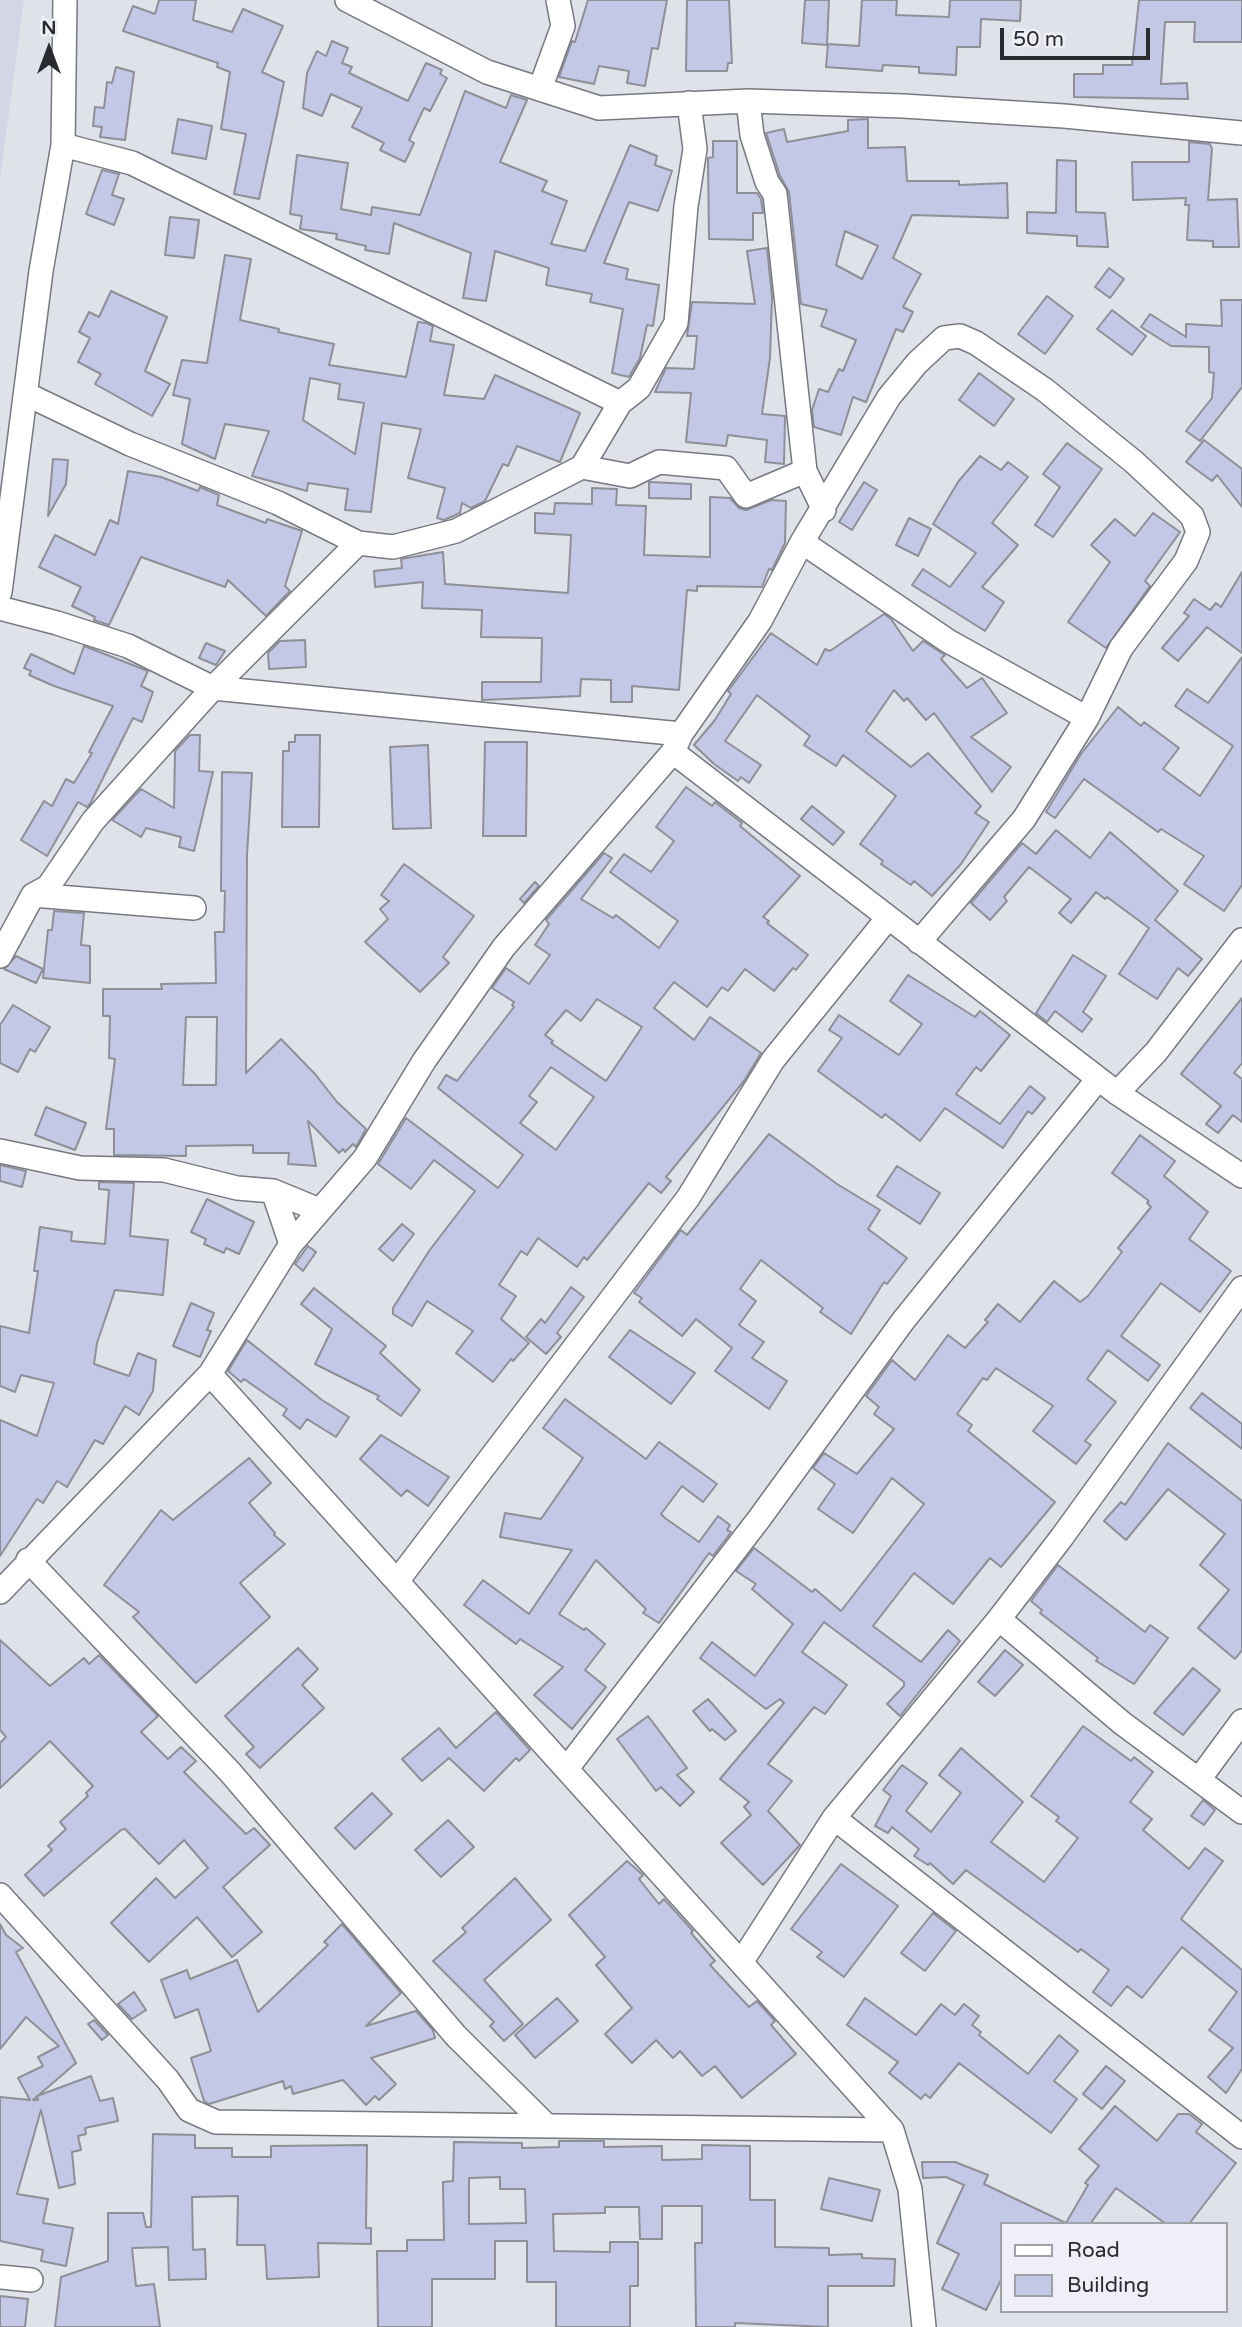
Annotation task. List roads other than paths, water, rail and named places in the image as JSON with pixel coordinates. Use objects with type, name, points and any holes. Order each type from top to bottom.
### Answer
[{"type":"street","points":[[0,592],[41,271],[63,145],[65,0]]},
{"type":"street","points":[[347,0],[487,72],[599,108],[748,101],[1010,113],[1242,133]]},
{"type":"street","points":[[541,89],[563,26],[558,0]]},
{"type":"street","points":[[748,101],[752,135],[767,182],[775,194],[805,471],[824,510]]},
{"type":"street","points":[[26,394],[130,444],[278,503],[358,543],[393,547],[456,531],[582,467],[620,404],[639,388],[676,323],[686,206],[695,149],[689,103]]},
{"type":"street","points":[[63,145],[132,163],[620,404]]},
{"type":"street","points":[[0,1591],[210,1374],[291,1244],[365,1158],[424,1061],[504,947],[677,743],[760,621],[802,542],[824,510],[889,397],[917,363],[944,338],[960,335],[1045,390],[1178,502],[1192,516],[1198,532],[1186,561],[1121,648],[1087,718],[1024,819],[919,942]]},
{"type":"street","points":[[582,467],[630,476],[659,462],[726,468],[746,496],[805,471]]},
{"type":"street","points":[[802,542],[948,641],[1087,718]]},
{"type":"street","points":[[0,956],[33,895],[48,887],[93,821],[213,688],[358,543]]},
{"type":"street","points":[[0,608],[128,646],[213,688],[677,743],[887,919],[1108,1086],[1242,1176]]},
{"type":"street","points":[[33,895],[194,908]]},
{"type":"street","points":[[398,1580],[560,1362],[688,1198],[773,1060],[887,919]]},
{"type":"street","points":[[568,1767],[759,1519],[903,1321],[1108,1086],[1156,1052],[1242,940]]},
{"type":"street","points":[[0,1151],[79,1168],[164,1170],[237,1188],[273,1191],[319,1210]]},
{"type":"street","points":[[273,1191],[291,1244]]},
{"type":"street","points":[[741,1961],[834,1818],[999,1619],[1062,1537],[1242,1288]]},
{"type":"street","points":[[210,1374],[568,1767],[892,2130],[910,2189],[924,2327]]},
{"type":"street","points":[[28,1560],[230,1772],[456,2036],[547,2126]]},
{"type":"street","points":[[999,1619],[1122,1723],[1242,1811]]},
{"type":"street","points":[[1200,1778],[1242,1721]]},
{"type":"street","points":[[834,1818],[1242,2137]]},
{"type":"street","points":[[0,1895],[168,2080],[189,2110],[216,2122],[892,2130]]},
{"type":"street","points":[[0,2277],[31,2280]]}]
